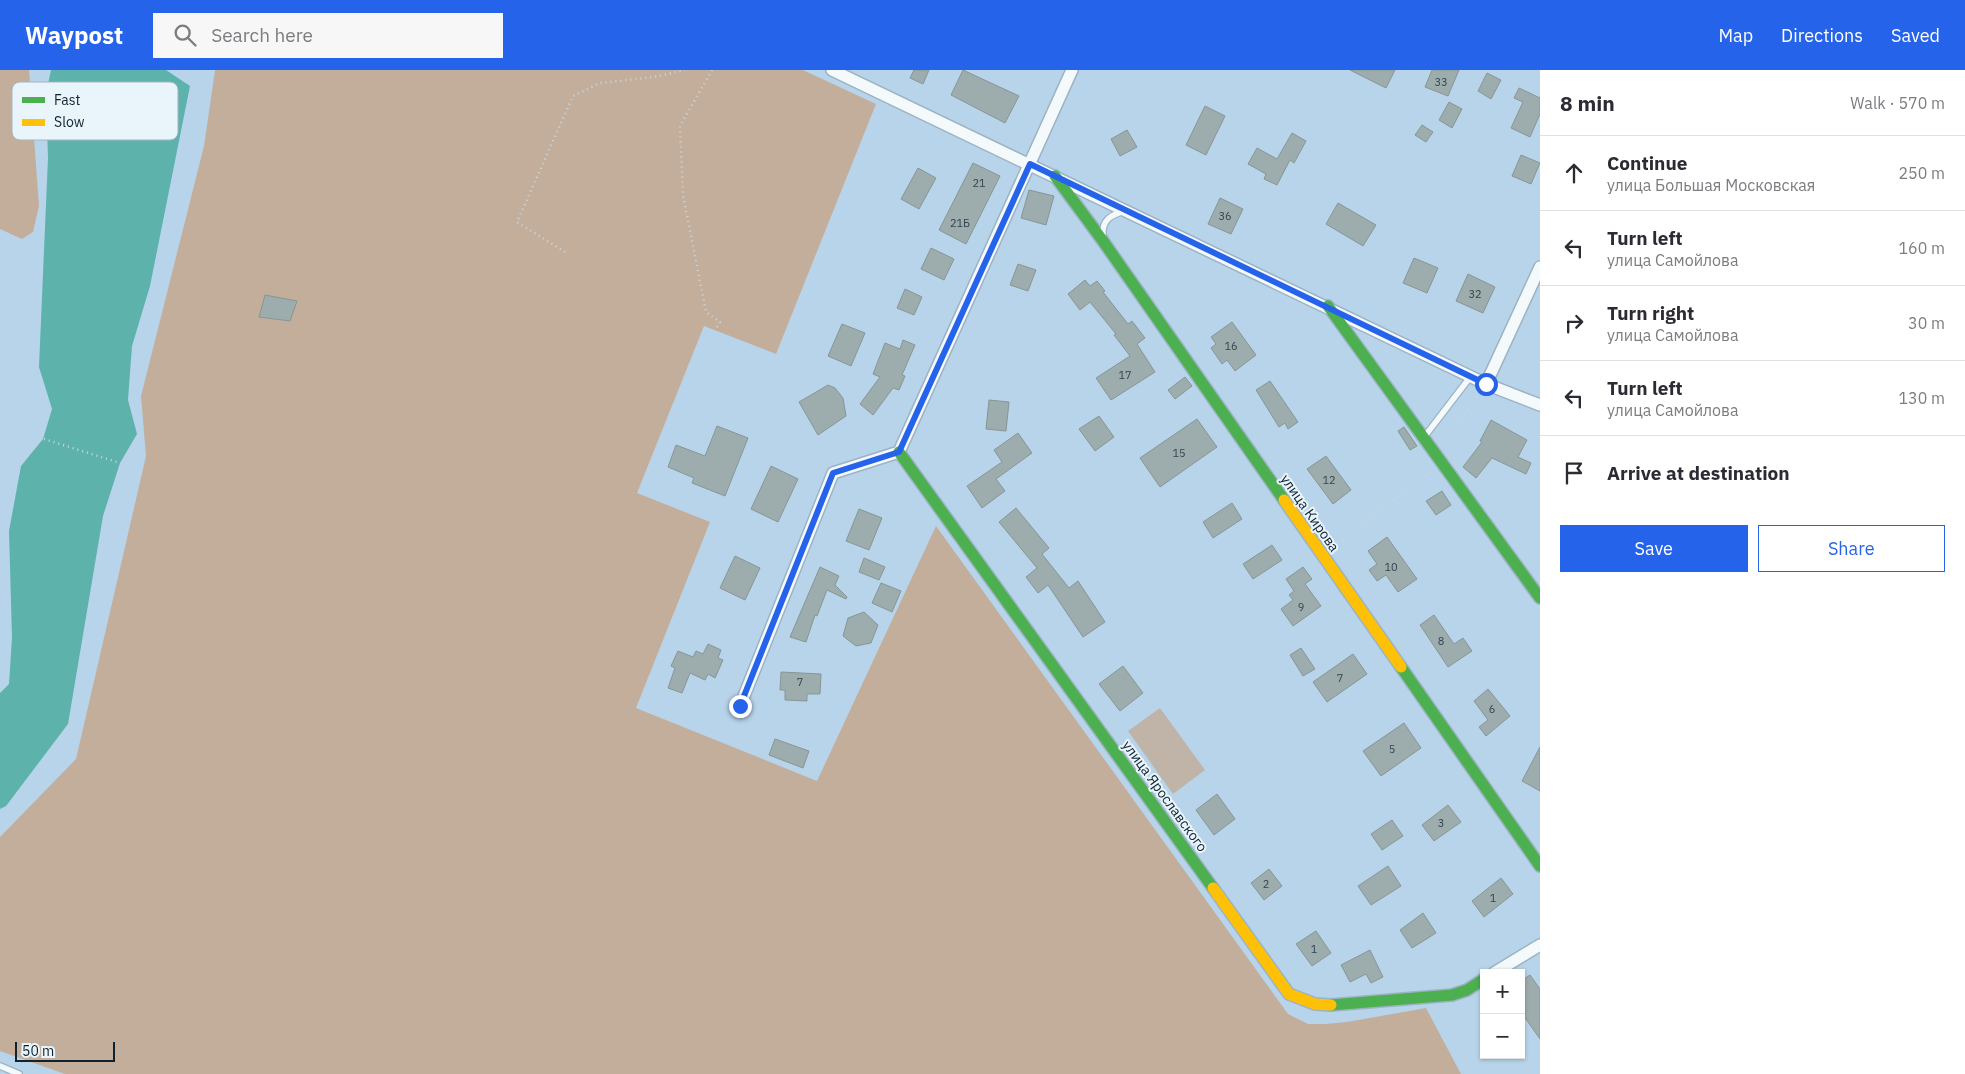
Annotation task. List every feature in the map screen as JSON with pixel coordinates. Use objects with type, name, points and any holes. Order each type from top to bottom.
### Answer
[{"type":"street","points":[[832,70],[1328,306],[1486,384],[1540,405]]},
{"type":"street","points":[[740,706],[833,473],[899,452],[1072,70]]},
{"type":"street","name":"улица Кирова","points":[[1055,176],[1540,866]]},
{"type":"street","points":[[1486,384],[1540,268]]},
{"type":"street","points":[[1328,306],[1540,598]]},
{"type":"street","name":"улица Ярославского","points":[[899,452],[1289,994],[1315,1004],[1337,1006],[1452,995],[1467,990],[1480,982]]},
{"type":"street","points":[[1501,969],[1540,945]]},
{"type":"lane","points":[[1103,242],[1102,228],[1106,220],[1114,214],[1126,210]]},
{"type":"lane","points":[[1423,439],[1471,376]]},
{"type":"lane","points":[[0,1066],[19,1074]]},
{"type":"path","points":[[565,252],[517,222],[573,96],[600,83],[654,77],[684,70]]},
{"type":"path","points":[[712,70],[680,126],[683,195],[706,312],[720,322],[715,330]]},
{"type":"path","points":[[1321,555],[1442,464],[1444,440],[1486,384]]},
{"type":"path","points":[[44,440],[120,463]]},
{"type":"shaded area","points":[[0,70],[29,70],[30,82],[12,82],[12,140],[34,140],[39,206],[33,232],[22,239],[0,229]]},
{"type":"shaded area","points":[[51,70],[166,70],[190,86],[150,286],[132,346],[128,400],[137,434],[120,463],[103,516],[68,724],[6,806],[0,809],[0,693],[9,684],[12,638],[9,531],[21,466],[43,439],[52,409],[39,367],[47,140],[178,140],[178,82],[48,82]]},
{"type":"shaded area","points":[[215,70],[803,70],[876,104],[776,354],[704,326],[637,493],[710,522],[636,708],[817,781],[936,526],[1288,1014],[1308,1024],[1325,1024],[1426,1008],[1461,1074],[65,1074],[0,1051],[0,837],[76,759],[146,456],[141,396],[204,146]]},
{"type":"shaded area","points":[[1160,708],[1205,770],[1173,794],[1128,731]]},
{"type":"building","points":[[914,70],[929,70],[923,84],[910,78]]},
{"type":"building","points":[[963,70],[1019,96],[1005,123],[951,95]]},
{"type":"building","points":[[1350,70],[1395,70],[1386,88]]},
{"type":"building","points":[[1432,70],[1459,70],[1448,96],[1425,87]]},
{"type":"building","points":[[1487,73],[1501,80],[1491,99],[1478,91]]},
{"type":"building","points":[[1519,88],[1540,98],[1540,114],[1530,137],[1511,128],[1523,102],[1514,98]]},
{"type":"building","points":[[1449,102],[1462,109],[1452,128],[1439,120]]},
{"type":"building","points":[[1205,106],[1225,116],[1206,155],[1186,145]]},
{"type":"building","points":[[1422,125],[1433,132],[1426,142],[1415,135]]},
{"type":"building","points":[[1127,130],[1137,147],[1120,156],[1111,139]]},
{"type":"building","points":[[1292,133],[1306,141],[1294,163],[1290,160],[1277,185],[1264,179],[1266,174],[1248,164],[1257,148],[1277,159]]},
{"type":"building","points":[[1521,155],[1540,163],[1531,184],[1512,176]]},
{"type":"building","points":[[973,163],[1000,176],[966,244],[939,230]]},
{"type":"building","points":[[918,168],[936,178],[919,209],[901,199]]},
{"type":"building","points":[[1029,190],[1054,196],[1046,225],[1021,218]]},
{"type":"building","points":[[1220,198],[1243,209],[1231,234],[1208,224]]},
{"type":"building","points":[[1338,203],[1376,225],[1363,246],[1326,224]]},
{"type":"building","points":[[931,248],[954,259],[944,280],[921,269]]},
{"type":"building","points":[[1414,258],[1438,268],[1427,293],[1403,283]]},
{"type":"building","points":[[1018,264],[1036,270],[1028,291],[1010,285]]},
{"type":"building","points":[[1468,274],[1495,287],[1483,313],[1456,301]]},
{"type":"building","points":[[1085,280],[1090,286],[1097,281],[1105,291],[1103,292],[1128,324],[1132,321],[1145,338],[1137,344],[1155,372],[1111,400],[1096,378],[1130,356],[1114,335],[1116,334],[1090,302],[1080,310],[1068,294]]},
{"type":"building","points":[[905,289],[922,297],[914,315],[897,308]]},
{"type":"building","points":[[265,295],[297,301],[290,321],[259,317]]},
{"type":"building","points":[[1232,322],[1256,355],[1235,371],[1227,360],[1222,364],[1211,348],[1216,344],[1211,337]]},
{"type":"building","points":[[842,324],[865,333],[851,366],[828,356]]},
{"type":"building","points":[[903,340],[915,345],[902,375],[905,376],[899,390],[893,388],[873,415],[860,404],[880,377],[873,374],[885,343],[900,349]]},
{"type":"building","points":[[1185,377],[1192,386],[1175,399],[1168,390]]},
{"type":"building","points":[[1270,381],[1298,422],[1288,429],[1285,423],[1279,427],[1256,390]]},
{"type":"building","points":[[828,385],[835,388],[843,398],[846,416],[818,435],[799,402]]},
{"type":"building","points":[[989,400],[1009,402],[1006,431],[986,429]]},
{"type":"building","points":[[1099,416],[1114,437],[1095,451],[1079,429]]},
{"type":"building","points":[[1197,419],[1217,447],[1160,487],[1140,458]]},
{"type":"building","points":[[1491,420],[1527,440],[1518,457],[1531,463],[1526,474],[1492,458],[1476,478],[1463,467],[1482,442],[1480,441]]},
{"type":"building","points":[[717,426],[748,438],[725,496],[692,483],[694,478],[668,467],[676,445],[705,456]]},
{"type":"building","points":[[1404,427],[1417,446],[1410,450],[1398,431]]},
{"type":"building","points":[[1018,433],[1032,453],[996,479],[1005,491],[982,508],[967,486],[1002,462],[994,450]]},
{"type":"building","points":[[1326,456],[1351,490],[1333,504],[1307,469]]},
{"type":"building","points":[[771,466],[798,479],[778,522],[751,509]]},
{"type":"building","points":[[1442,491],[1451,505],[1436,515],[1426,501]]},
{"type":"building","points":[[1232,503],[1242,519],[1213,538],[1203,522]]},
{"type":"building","points":[[1016,508],[1049,548],[1042,554],[1069,588],[1078,581],[1105,622],[1083,637],[1048,585],[1038,593],[1026,577],[1037,568],[999,522]]},
{"type":"building","points":[[859,509],[882,518],[869,550],[846,541]]},
{"type":"building","points":[[1387,537],[1417,579],[1398,592],[1386,575],[1377,581],[1369,570],[1377,564],[1368,551]]},
{"type":"building","points":[[1272,545],[1282,560],[1253,579],[1243,564]]},
{"type":"building","points":[[735,556],[760,568],[745,600],[720,588]]},
{"type":"building","points":[[864,558],[885,567],[879,580],[859,572]]},
{"type":"building","points":[[820,567],[839,576],[835,585],[847,597],[846,599],[827,590],[817,616],[815,615],[806,642],[790,637]]},
{"type":"building","points":[[1303,567],[1312,579],[1305,584],[1321,606],[1293,626],[1281,609],[1293,600],[1289,595],[1294,591],[1286,579]]},
{"type":"building","points":[[881,583],[901,591],[892,612],[872,603]]},
{"type":"building","points":[[864,612],[878,625],[871,643],[856,646],[843,636],[848,618]]},
{"type":"building","points":[[1434,615],[1454,644],[1463,638],[1472,651],[1448,667],[1420,625]]},
{"type":"building","points":[[708,644],[721,650],[718,658],[723,660],[715,678],[708,674],[705,680],[690,673],[682,693],[668,688],[675,668],[671,666],[678,651],[693,657],[696,651],[703,654]]},
{"type":"building","points":[[1301,648],[1315,669],[1303,676],[1290,655]]},
{"type":"building","points":[[1353,654],[1367,674],[1327,702],[1313,682]]},
{"type":"building","points":[[1123,666],[1143,693],[1120,711],[1099,684]]},
{"type":"building","points":[[781,672],[821,674],[820,694],[807,694],[807,701],[785,700],[785,690],[780,690]]},
{"type":"building","points":[[1488,689],[1510,716],[1486,736],[1479,727],[1488,720],[1474,701]]},
{"type":"building","points":[[1404,723],[1421,748],[1381,776],[1363,751]]},
{"type":"building","points":[[775,739],[809,751],[803,768],[769,755]]},
{"type":"building","points":[[1540,747],[1540,791],[1522,781]]},
{"type":"building","points":[[1217,794],[1235,819],[1214,835],[1196,810]]},
{"type":"building","points":[[1448,805],[1461,822],[1434,841],[1422,825]]},
{"type":"building","points":[[1392,820],[1403,836],[1382,850],[1371,834]]},
{"type":"building","points":[[1388,866],[1401,886],[1371,905],[1358,886]]},
{"type":"building","points":[[1269,869],[1282,886],[1264,900],[1251,883]]},
{"type":"building","points":[[1501,878],[1513,894],[1484,917],[1472,901]]},
{"type":"building","points":[[1423,913],[1436,933],[1412,948],[1400,930]]},
{"type":"building","points":[[1316,931],[1331,953],[1312,966],[1296,944]]},
{"type":"building","points":[[1370,950],[1383,977],[1371,983],[1366,974],[1350,982],[1341,965]]},
{"type":"building","points":[[1530,975],[1540,989],[1540,1039],[1525,1018],[1525,978]]},
{"type":"traffic: fast","points":[[1055,176],[1103,241],[1284,500]]},
{"type":"traffic: fast","points":[[1328,306],[1540,598]]},
{"type":"traffic: fast","points":[[899,452],[1213,888]]},
{"type":"traffic: fast","points":[[1401,667],[1540,866]]},
{"type":"traffic: fast","points":[[1331,1005],[1452,995],[1467,990],[1480,982]]},
{"type":"traffic: slow","points":[[1284,500],[1401,667]]},
{"type":"traffic: slow","points":[[1213,888],[1289,994],[1315,1004],[1331,1005]]},
{"type":"route","points":[[740,706],[833,473],[899,452],[1030,164],[1328,306],[1486,384]]}]
